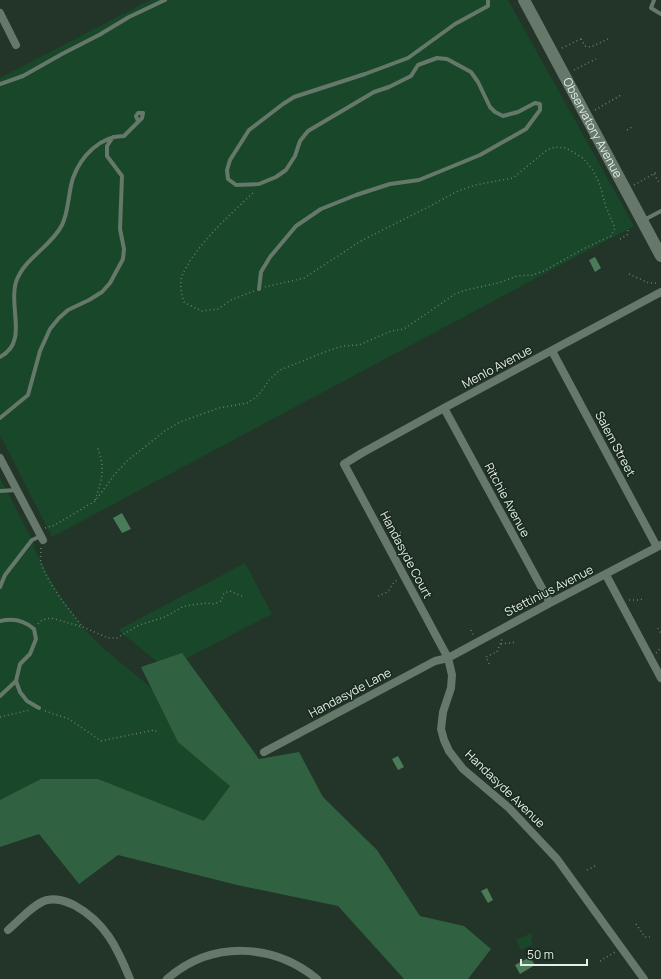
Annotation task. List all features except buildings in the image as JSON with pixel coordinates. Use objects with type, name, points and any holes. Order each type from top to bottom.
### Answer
[{"type":"street","name":"Observatory Avenue","points":[[524,0],[661,256]]},
{"type":"street","points":[[0,13],[16,45]]},
{"type":"street","name":"Menlo Avenue","points":[[344,464],[444,408],[661,292]]},
{"type":"street","name":"Salem Street","points":[[552,351],[659,546]]},
{"type":"street","name":"Ritchie Avenue","points":[[444,408],[550,603]]},
{"type":"street","points":[[0,458],[42,538]]},
{"type":"street","name":"Handasyde Court","points":[[344,464],[448,658]]},
{"type":"street","name":"Stettinius Avenue","points":[[448,658],[659,546]]},
{"type":"street","points":[[606,575],[661,678]]},
{"type":"street","name":"Handasyde Lane","points":[[264,752],[435,661],[448,658]]},
{"type":"street","name":"Handasyde Avenue","points":[[448,658],[452,675],[451,688],[443,712],[442,730],[449,751],[463,769],[509,808],[557,859],[644,979]]},
{"type":"street","points":[[8,930],[42,902],[56,899],[65,902],[82,910],[96,920],[107,933],[120,955],[130,979]]},
{"type":"street","points":[[167,979],[188,964],[203,957],[231,951],[247,951],[279,957],[294,963],[318,979]]},
{"type":"lane","points":[[0,84],[23,76],[99,35],[129,16],[165,0]]},
{"type":"lane","points":[[259,289],[261,272],[270,257],[296,226],[321,209],[356,195],[390,184],[419,180],[480,155],[526,129],[540,110],[540,104],[535,103],[518,112],[503,116],[495,112],[490,107],[478,82],[471,72],[447,59],[437,58],[418,65],[410,76],[374,92],[308,131],[300,140],[295,156],[286,170],[276,177],[259,184],[236,185],[228,179],[227,170],[230,160],[249,130],[282,104],[294,97],[366,74],[408,58],[455,24],[488,6],[488,0]]},
{"type":"lane","points":[[654,0],[650,8],[661,14]]},
{"type":"lane","points":[[0,357],[4,355],[12,345],[16,337],[13,295],[16,280],[62,225],[67,211],[73,178],[85,157],[102,141],[113,137],[124,136],[138,121]]},
{"type":"lane","points":[[0,418],[28,395],[40,351],[50,329],[58,318],[68,310],[102,292],[110,283],[122,259],[124,249],[120,229],[122,176],[107,156],[107,146],[113,137]]},
{"type":"lane","points":[[642,221],[661,211]]},
{"type":"lane","points":[[0,491],[17,490]]},
{"type":"lane","points":[[0,587],[5,575],[32,540],[42,538]]},
{"type":"lane","points":[[0,621],[20,621],[34,629],[36,639],[30,654],[20,664],[16,681],[20,692],[27,701],[39,708]]},
{"type":"lane","points":[[0,696],[16,681]]},
{"type":"path","points":[[562,48],[582,38],[585,46],[591,47],[608,39]]},
{"type":"path","points":[[574,70],[596,59]]},
{"type":"path","points":[[586,115],[621,95]]},
{"type":"path","points":[[628,130],[632,127]]},
{"type":"path","points":[[83,627],[63,602],[44,571],[40,561],[42,531],[95,502],[115,474],[128,461],[166,430],[180,422],[219,408],[247,403],[261,392],[269,380],[280,370],[330,350],[343,346],[359,345],[391,331],[404,329],[455,294],[498,283],[517,276],[532,275],[544,271],[581,250],[611,236],[615,228],[606,207],[599,182],[592,169],[582,158],[566,148],[555,147],[547,150],[513,178],[475,185],[456,192],[361,241],[339,257],[331,260],[304,278],[259,289],[232,300],[218,309],[202,310],[184,302],[181,279],[185,269],[194,255],[212,232],[266,181]]},
{"type":"path","points":[[625,189],[657,172]]},
{"type":"path","points":[[654,174],[660,184]]},
{"type":"path","points":[[620,240],[627,235],[628,230]]},
{"type":"path","points":[[629,274],[649,283],[661,283]]},
{"type":"path","points":[[95,502],[103,472],[101,459],[96,446]]},
{"type":"path","points":[[374,520],[392,510]]},
{"type":"path","points":[[385,540],[404,532]]},
{"type":"path","points":[[378,596],[387,592],[391,585],[398,580]]},
{"type":"path","points":[[34,629],[42,620],[51,618],[83,627],[108,638],[117,638],[139,625],[165,617],[184,606],[207,603],[214,604],[221,601],[224,593],[230,591],[244,597]]},
{"type":"path","points":[[620,602],[630,599],[640,600],[644,598]]},
{"type":"path","points":[[489,664],[486,657],[497,652],[502,637],[509,625]]},
{"type":"path","points":[[658,628],[661,634]]},
{"type":"path","points":[[500,644],[516,642]]},
{"type":"path","points":[[0,717],[39,708],[69,719],[101,741],[154,730],[159,733]]},
{"type":"path","points":[[587,870],[597,865]]},
{"type":"path","points":[[636,924],[645,937],[650,937]]},
{"type":"path","points":[[600,961],[621,948]]},
{"type":"shaded area","points":[[150,0],[508,0],[634,226],[52,537],[0,435],[0,78]]},
{"type":"shaded area","points":[[595,257],[601,268],[595,272],[589,260]]},
{"type":"shaded area","points":[[0,478],[57,591],[83,628],[104,649],[198,726],[290,822],[185,868],[0,816]]},
{"type":"shaded area","points":[[122,513],[131,529],[122,533],[113,518]]},
{"type":"shaded area","points":[[245,563],[272,614],[166,669],[118,630]]},
{"type":"shaded area","points":[[182,653],[259,759],[299,752],[323,797],[377,850],[420,916],[464,926],[491,949],[468,979],[404,979],[338,906],[237,885],[118,855],[79,884],[39,834],[0,847],[0,800],[41,779],[98,779],[204,821],[230,786],[178,742],[141,667]]},
{"type":"shaded area","points":[[398,756],[404,767],[398,770],[392,759]]},
{"type":"shaded area","points":[[487,888],[493,900],[488,903],[481,891]]},
{"type":"shaded area","points":[[531,933],[531,940],[533,944],[521,950],[516,940]]},
{"type":"shaded area","points":[[530,957],[535,965],[520,974],[515,965]]}]
